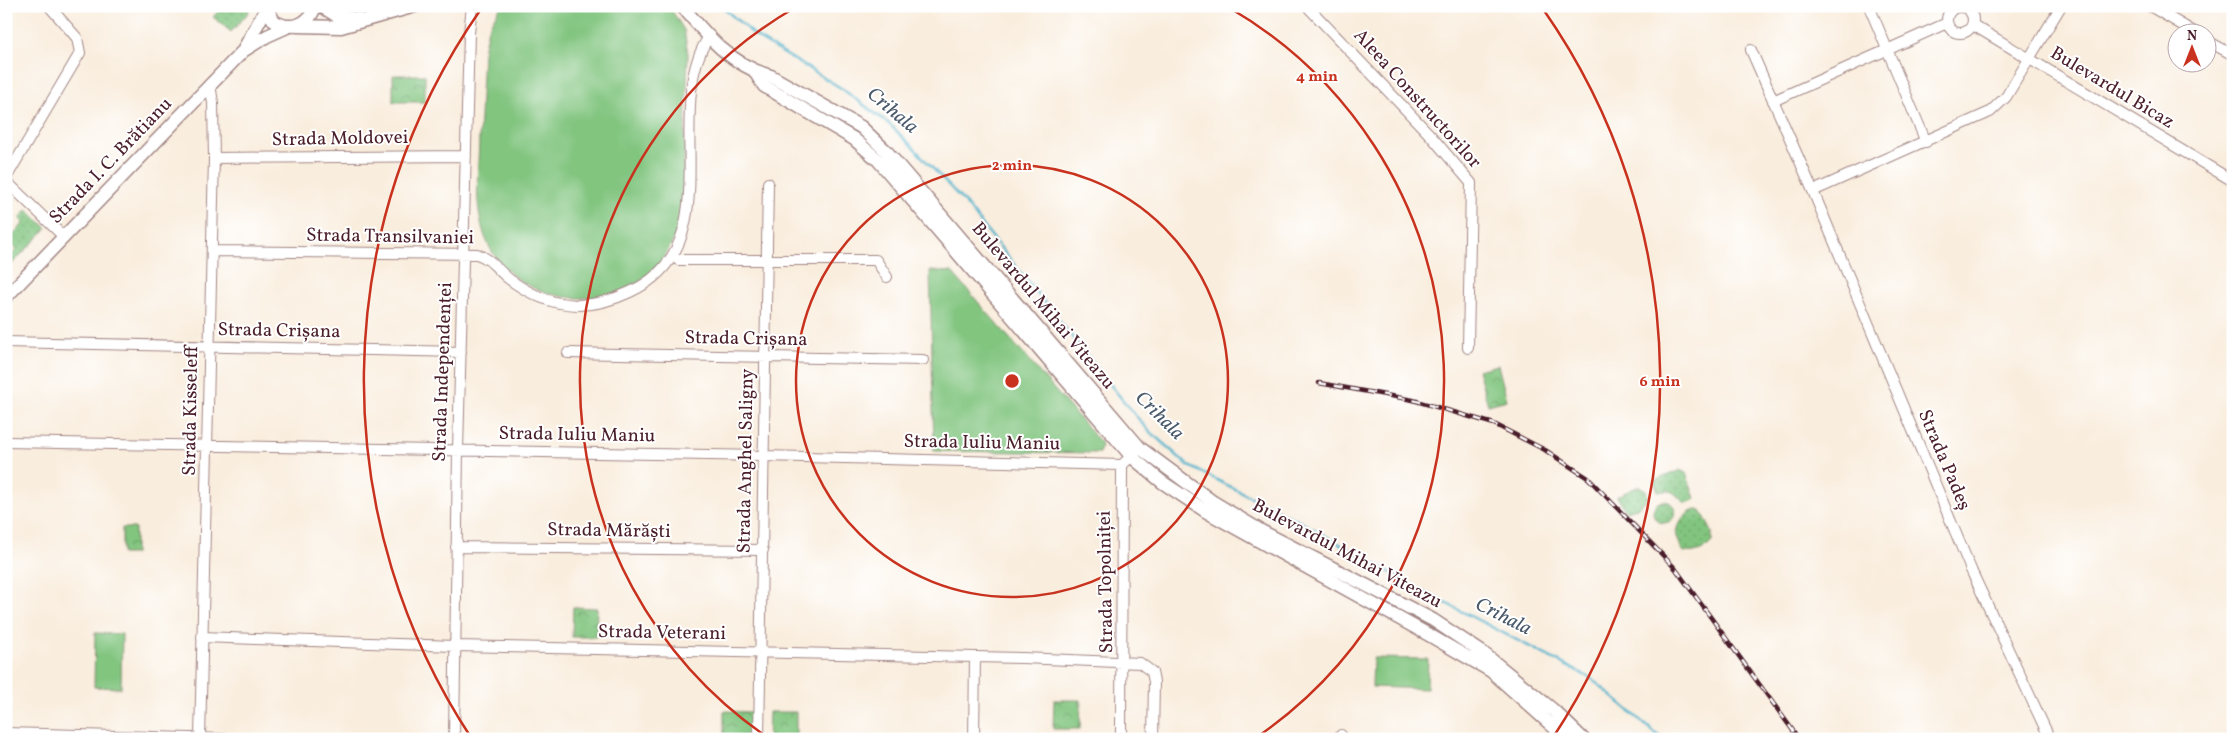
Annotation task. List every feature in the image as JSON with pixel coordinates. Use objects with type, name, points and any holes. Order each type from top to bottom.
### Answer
[{"type":"main road","points":[[292,26],[310,16],[314,6]]},
{"type":"main road","points":[[322,6],[337,16],[362,19]]},
{"type":"main road","points":[[266,8],[274,21],[292,26],[336,27],[415,6]]},
{"type":"main road","name":"Bulevardul Mihai Viteazu","points":[[682,6],[708,38],[754,72],[771,76],[861,127],[887,152],[1131,457],[1162,482],[1207,512],[1440,625],[1483,653],[1553,710],[1583,739]]},
{"type":"main road","name":"Strada I. C. Brătianu","points":[[243,51],[266,8]]},
{"type":"main road","name":"Strada I. C. Brătianu","points":[[6,297],[243,51],[267,36],[292,26]]},
{"type":"main road","name":"Bulevardul Mihai Viteazu","points":[[1318,567],[1491,672],[1567,739]]},
{"type":"street","points":[[49,6],[77,38],[80,53],[6,179],[64,237]]},
{"type":"street","name":"Strada Independenței","points":[[454,739],[458,450],[472,6]]},
{"type":"street","name":"Aleea Constructorilor","points":[[1307,6],[1431,136],[1471,183],[1468,348]]},
{"type":"street","points":[[1869,6],[1926,142]]},
{"type":"street","points":[[1813,191],[1926,142],[1990,112],[2000,105],[2061,6]]},
{"type":"street","points":[[2150,6],[2177,22]]},
{"type":"street","points":[[1969,7],[1973,16],[1973,25],[1968,31],[1960,33],[1952,31],[1947,23],[1948,14],[1955,8],[1969,7]]},
{"type":"street","points":[[1773,101],[1947,23]]},
{"type":"street","name":"Bulevardul Bicaz","points":[[1973,25],[2233,181]]},
{"type":"street","name":"Strada Transilvaniei","points":[[212,252],[463,253],[486,257],[507,277],[523,288],[560,304],[594,303],[621,296],[641,287],[661,270],[674,253],[683,234],[688,210],[693,75],[700,51],[708,38]]},
{"type":"street","points":[[2216,46],[2233,55]]},
{"type":"street","name":"Strada Padeș","points":[[1751,50],[1813,191],[1972,572],[2050,739]]},
{"type":"street","name":"Strada Kisseleff","points":[[200,738],[214,158],[213,103],[210,84]]},
{"type":"street","name":"Strada Moldovei","points":[[214,158],[466,156]]},
{"type":"street","name":"Strada Anghel Saligny","points":[[759,739],[768,184]]},
{"type":"street","points":[[678,260],[876,260],[887,277]]},
{"type":"street","name":"Strada Crișana","points":[[6,342],[461,352]]},
{"type":"street","name":"Strada Crișana","points":[[568,353],[923,360]]},
{"type":"street","name":"Strada Iuliu Maniu","points":[[6,442],[764,456],[1131,457]]},
{"type":"street","name":"Strada Topolniței","points":[[1131,457],[1122,661],[1140,663],[1152,672],[1154,682],[1153,739]]},
{"type":"street","name":"Strada Mărăști","points":[[456,547],[763,550]]},
{"type":"street","name":"Strada Veterani","points":[[202,636],[455,646],[1122,661]]},
{"type":"street","points":[[974,739],[975,657]]},
{"type":"street","points":[[1121,739],[1122,661]]},
{"type":"street","points":[[6,733],[226,739]]},
{"type":"green space","points":[[223,6],[250,6],[248,13],[231,32],[213,17]]},
{"type":"green space","points":[[501,6],[669,6],[684,30],[688,54],[682,217],[671,246],[653,271],[636,284],[617,293],[596,297],[574,298],[553,295],[533,288],[515,277],[500,262],[488,244],[480,219],[477,192],[483,52],[488,28]]},
{"type":"green space","points":[[393,75],[425,75],[425,102],[393,102]]},
{"type":"green space","points":[[27,210],[47,228],[6,270],[6,260],[16,250],[8,240],[24,223],[20,218]]},
{"type":"green space","points":[[930,271],[952,272],[1100,442],[1101,448],[1099,453],[934,451]]},
{"type":"green space","points":[[1498,365],[1507,400],[1488,405],[1478,370]]},
{"type":"green space","points":[[1680,470],[1686,473],[1695,498],[1688,503],[1682,501],[1670,491],[1658,491],[1654,481]]},
{"type":"green space","points":[[1639,486],[1646,490],[1648,498],[1637,508],[1625,511],[1617,496]]},
{"type":"green space","points":[[1664,501],[1672,504],[1675,512],[1672,520],[1664,523],[1656,520],[1653,512],[1656,504]]},
{"type":"green space","points":[[1701,510],[1712,532],[1712,542],[1698,551],[1682,551],[1676,534],[1677,528],[1689,513]]},
{"type":"green space","points":[[122,528],[135,528],[135,554],[122,554]]},
{"type":"green space","points":[[573,607],[597,608],[596,637],[572,637]]},
{"type":"green space","points":[[95,633],[122,634],[121,688],[94,687]]},
{"type":"green space","points":[[1373,658],[1428,659],[1427,689],[1372,687]]},
{"type":"green space","points":[[1054,700],[1081,700],[1080,729],[1053,729]]},
{"type":"green space","points":[[724,711],[751,712],[751,739],[724,739]]},
{"type":"green space","points":[[769,712],[796,712],[796,739],[768,739]]},
{"type":"waterway","name":"Crihala","points":[[721,6],[758,38],[841,88],[888,123],[914,148],[965,203],[1129,408],[1149,431],[1189,466],[1301,522],[1428,594],[1592,679],[1662,739]]},
{"type":"railway","points":[[1319,383],[1413,400],[1494,424],[1545,450],[1588,478],[1675,568],[1799,739]]}]
